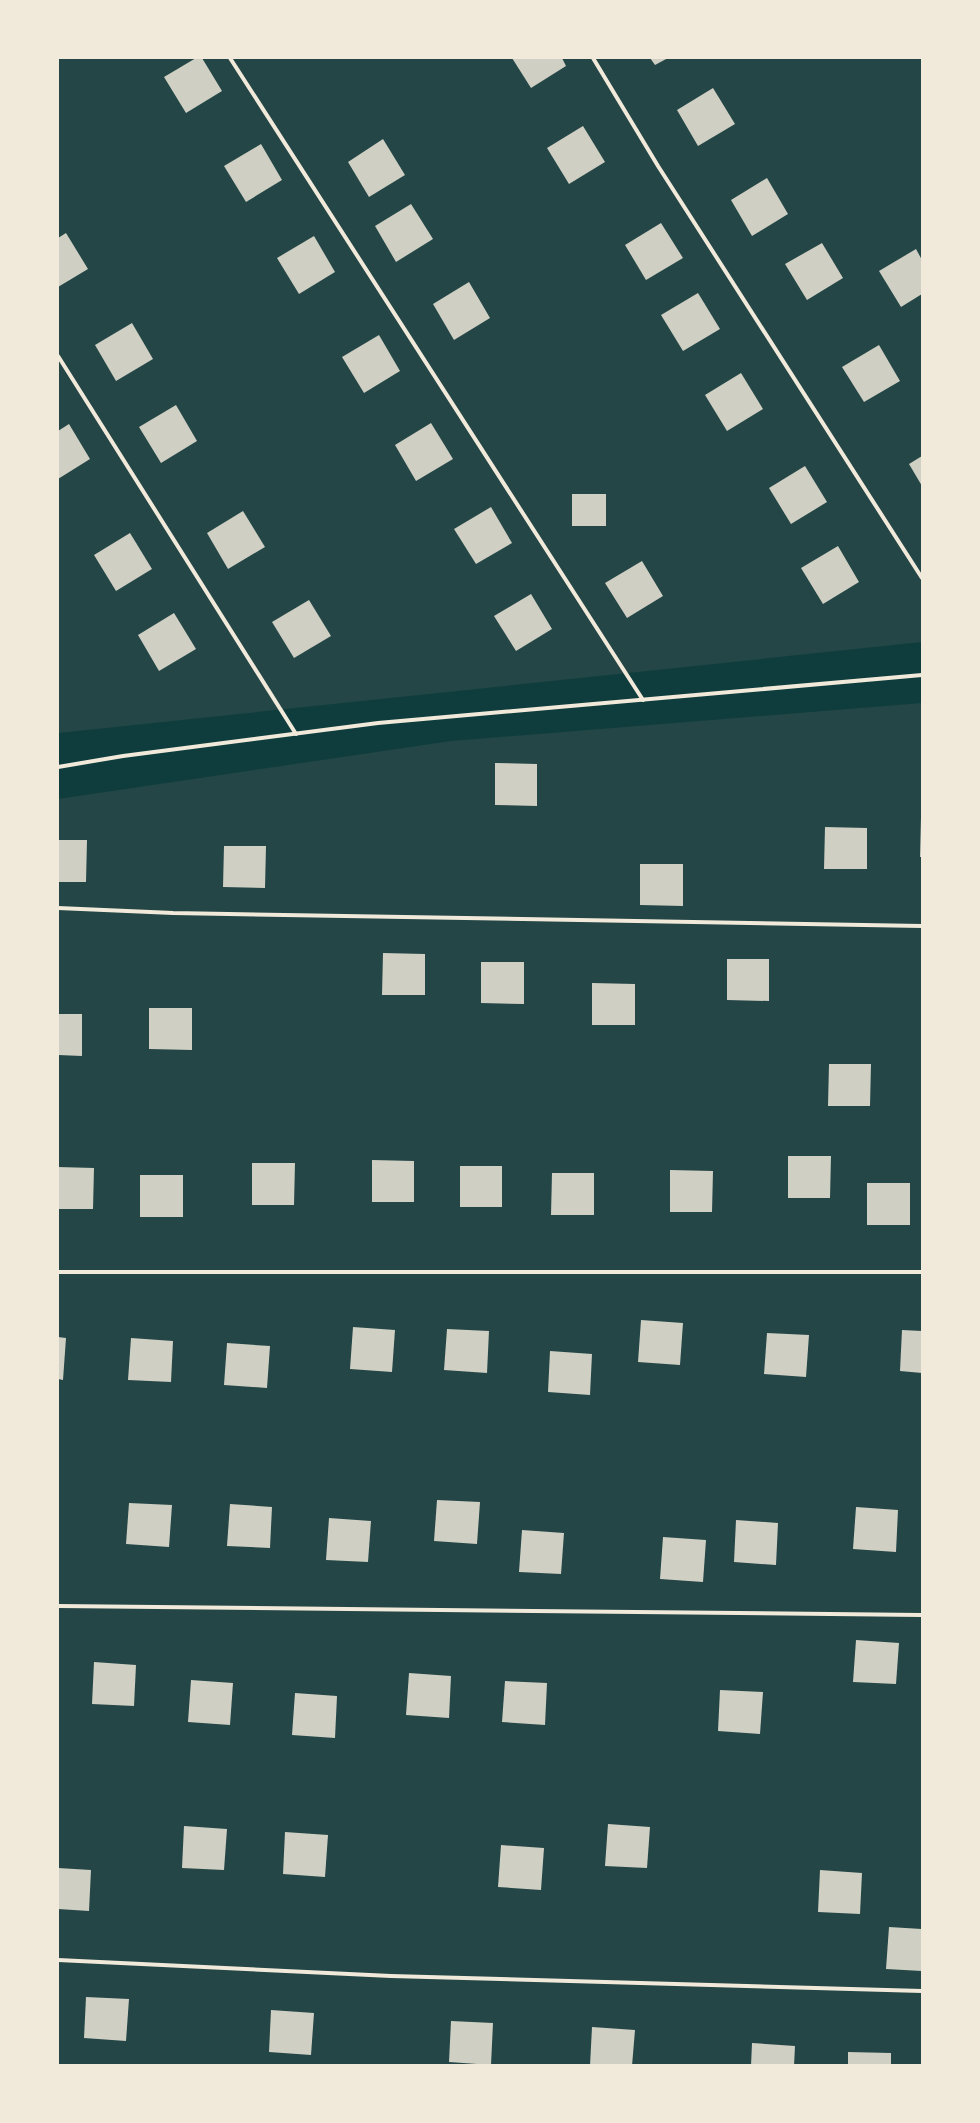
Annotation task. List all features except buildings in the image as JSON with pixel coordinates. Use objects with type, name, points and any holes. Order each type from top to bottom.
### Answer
[{"type":"lane","points":[[230,58],[643,700]]},
{"type":"lane","points":[[593,58],[658,166],[922,578]]},
{"type":"lane","points":[[58,356],[296,734]]},
{"type":"lane","points":[[58,767],[123,756],[378,724],[922,675]]},
{"type":"lane","points":[[58,908],[212,913],[922,926]]},
{"type":"lane","points":[[58,1272],[922,1272]]},
{"type":"lane","points":[[58,1606],[922,1614]]},
{"type":"lane","points":[[58,1960],[391,1976],[922,1991]]},
{"type":"shaded area","points":[[58,58],[922,58],[922,642],[58,733]]},
{"type":"shaded area","points":[[922,703],[922,2065],[58,2065],[58,799],[451,741]]}]
